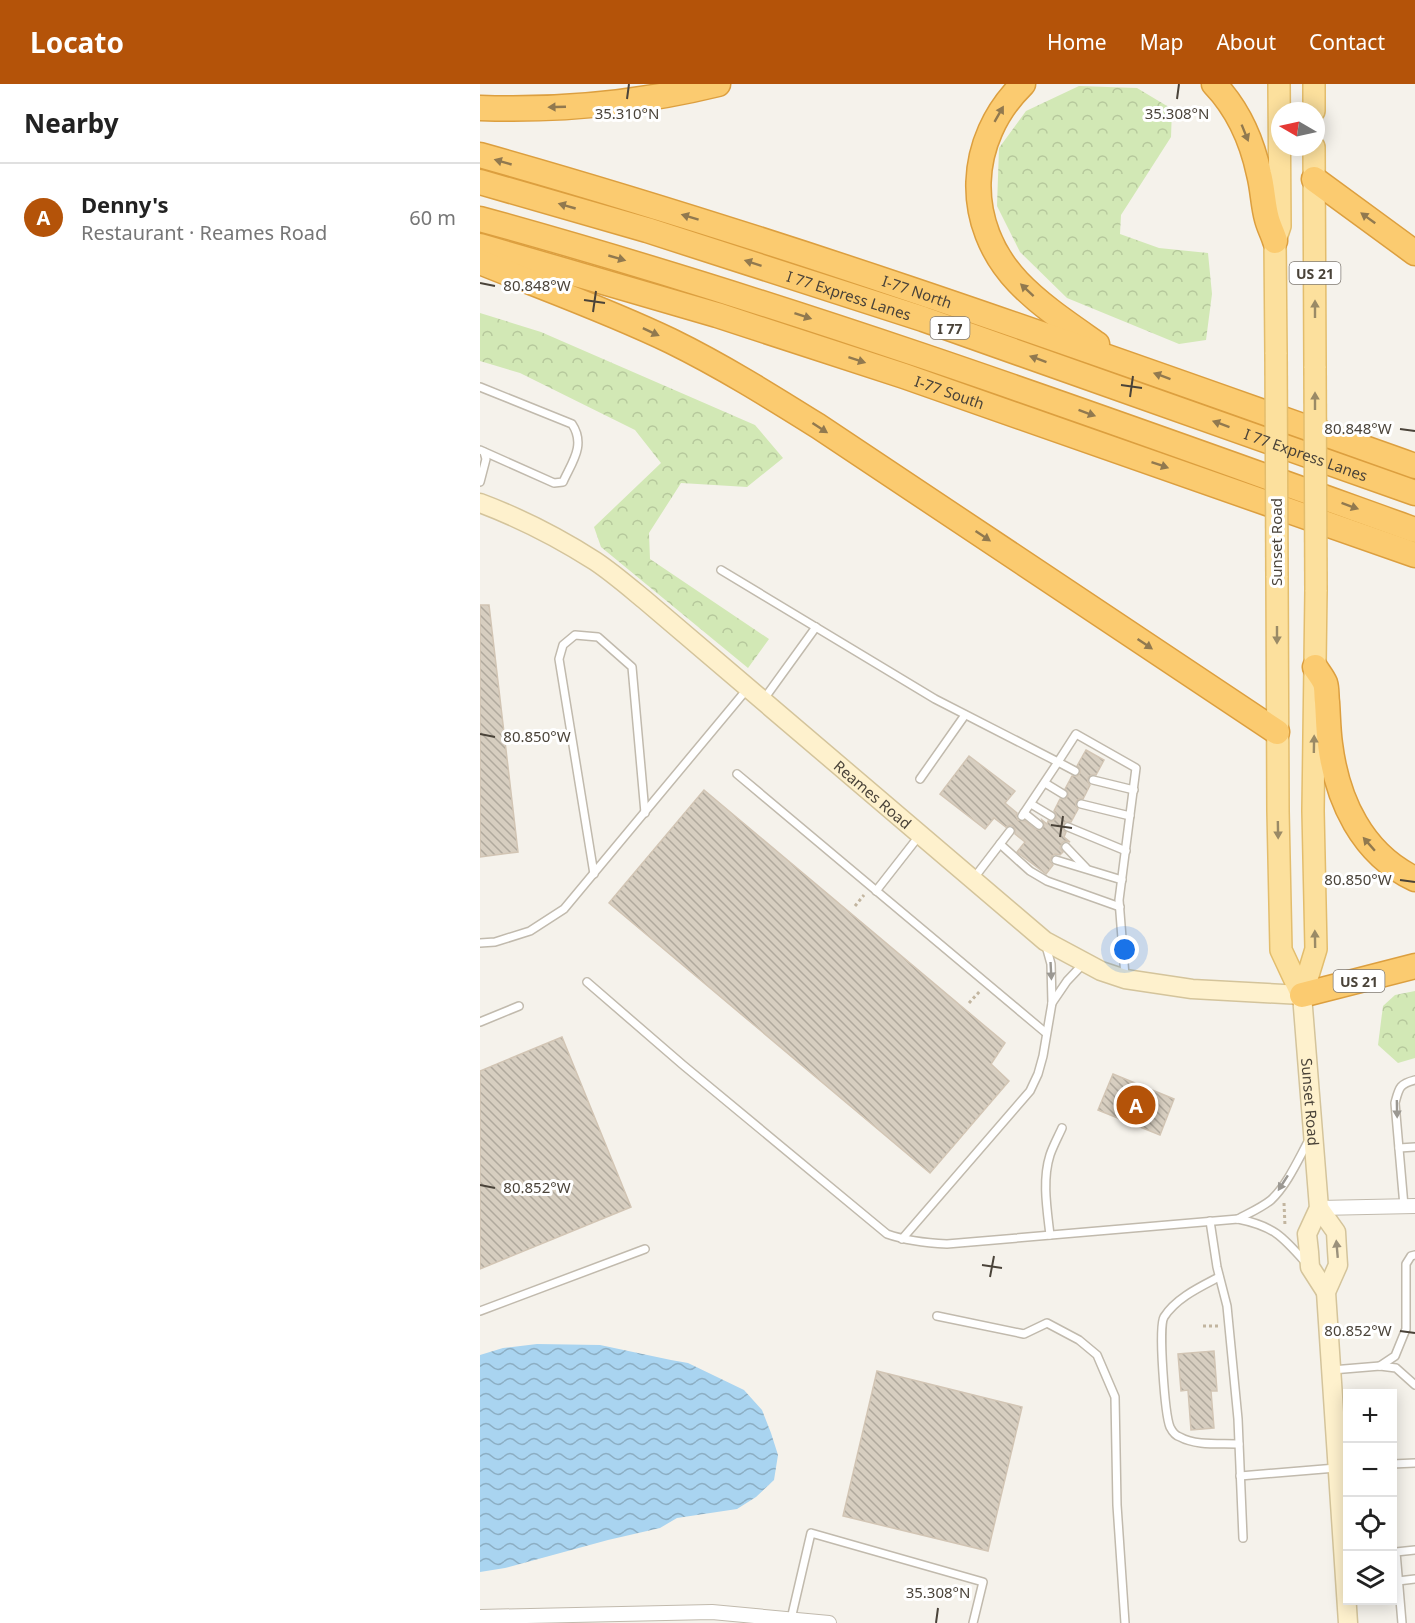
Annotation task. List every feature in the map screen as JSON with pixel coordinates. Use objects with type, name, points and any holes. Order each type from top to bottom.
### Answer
[{"type":"highway","points":[[480,108],[621,103],[718,84]]},
{"type":"highway","points":[[1023,84],[996,117],[981,156],[978,199],[991,243],[1018,282],[1057,317],[1124,363]]},
{"type":"highway","points":[[1214,84],[1233,108],[1251,147],[1259,170],[1267,218],[1275,241]]},
{"type":"highway","name":"I-77 North","points":[[480,155],[654,206],[931,295],[1415,466]]},
{"type":"highway","points":[[1314,179],[1415,253]]},
{"type":"highway","name":"I 77 Express Lanes","points":[[480,182],[702,247],[913,316],[1415,493]]},
{"type":"highway","name":"I 77","points":[[480,219],[725,291],[902,348],[1413,549]]},
{"type":"highway","name":"I-77 South","points":[[480,246],[717,315],[863,362],[1413,549]]},
{"type":"highway","points":[[480,262],[624,319],[682,347],[769,395],[1277,732]]},
{"type":"highway","points":[[1315,667],[1325,684],[1330,745],[1335,771],[1354,823],[1383,859],[1415,879]]},
{"type":"highway","name":"US 21","points":[[1302,995],[1415,966]]},
{"type":"main road","name":"Sunset Road","points":[[1279,84],[1280,226],[1275,241],[1278,857],[1281,950],[1302,995],[1319,1209],[1307,1234],[1310,1267],[1326,1292],[1343,1467]]},
{"type":"main road","points":[[1314,84],[1314,102]]},
{"type":"main road","name":"Sunset Road","points":[[1302,995],[1316,949],[1312,811],[1316,590],[1314,156]]},
{"type":"main road","name":"Reames Road","points":[[480,503],[556,538],[596,561],[1045,941],[1084,963],[1125,979],[1192,989],[1302,995]]},
{"type":"main road","name":"Sunset Road","points":[[1319,1209],[1336,1232],[1338,1265],[1326,1292]]},
{"type":"main road","name":"Sunset Road","points":[[1344,1497],[1345,1551]]},
{"type":"main road","name":"Sunset Road","points":[[1347,1605],[1348,1623]]},
{"type":"street","points":[[1319,1209],[1410,1206]]},
{"type":"street","points":[[480,1617],[708,1617],[791,1619],[829,1623]]},
{"type":"lane","points":[[480,387],[572,424],[578,433],[578,450],[563,482],[554,483],[482,451]]},
{"type":"lane","points":[[480,482],[486,459],[482,451]]},
{"type":"lane","points":[[721,570],[935,699],[1075,771]]},
{"type":"lane","points":[[763,701],[816,627]]},
{"type":"lane","points":[[594,874],[559,659],[563,645],[575,635],[598,637],[632,667],[645,813]]},
{"type":"lane","points":[[480,943],[495,942],[530,931],[564,909],[748,688]]},
{"type":"lane","points":[[920,779],[965,715]]},
{"type":"lane","points":[[1039,825],[1023,814],[1076,734],[1137,768],[1119,900],[1125,979]]},
{"type":"lane","points":[[737,774],[1046,1033]]},
{"type":"lane","points":[[1093,780],[1134,790]]},
{"type":"lane","points":[[1045,783],[1063,794]]},
{"type":"lane","points":[[1031,804],[1051,816]]},
{"type":"lane","points":[[1081,804],[1130,816]]},
{"type":"lane","points":[[1068,827],[1126,851]]},
{"type":"lane","points":[[973,880],[1010,831]]},
{"type":"lane","points":[[876,891],[920,835]]},
{"type":"lane","points":[[1000,844],[1030,871],[1047,881],[1120,907]]},
{"type":"lane","points":[[1066,847],[1087,870]]},
{"type":"lane","points":[[1056,860],[1122,880]]},
{"type":"lane","points":[[902,1239],[1030,1091],[1038,1074],[1052,1003],[1051,964],[1045,941]]},
{"type":"lane","points":[[1052,1003],[1067,981],[1084,963]]},
{"type":"lane","points":[[587,982],[683,1065],[887,1234],[920,1243],[947,1244],[1238,1219],[1273,1230],[1310,1267]]},
{"type":"lane","points":[[480,1022],[519,1006]]},
{"type":"lane","points":[[1410,1206],[1399,1148],[1395,1103],[1398,1089],[1406,1082],[1415,1080]]},
{"type":"lane","points":[[1050,1235],[1046,1174],[1050,1155],[1062,1128]]},
{"type":"lane","points":[[1238,1219],[1272,1199],[1314,1133]]},
{"type":"lane","points":[[1399,1148],[1415,1147]]},
{"type":"lane","points":[[1210,1221],[1229,1325],[1239,1444],[1243,1538]]},
{"type":"lane","points":[[480,1311],[645,1249]]},
{"type":"lane","points":[[1380,1366],[1395,1356],[1406,1329],[1406,1264],[1411,1256],[1415,1255]]},
{"type":"lane","points":[[1219,1277],[1196,1289],[1171,1307],[1162,1320],[1165,1398],[1170,1427],[1177,1437],[1202,1443],[1239,1444]]},
{"type":"lane","points":[[937,1316],[1024,1334],[1047,1323],[1079,1340],[1097,1355],[1115,1397],[1117,1505],[1125,1623]]},
{"type":"lane","points":[[1332,1370],[1380,1366],[1396,1368],[1415,1386]]},
{"type":"lane","points":[[1397,1464],[1415,1463]]},
{"type":"lane","points":[[1240,1476],[1343,1467]]},
{"type":"lane","points":[[791,1619],[810,1533],[983,1582],[973,1623]]},
{"type":"lane","points":[[1397,1552],[1415,1550]]},
{"type":"lane","points":[[1397,1577],[1402,1623]]},
{"type":"lane","points":[[1398,1581],[1415,1579]]},
{"type":"path","points":[[969,1003],[986,983]]},
{"type":"path","points":[[1284,1199],[1286,1231]]},
{"type":"path","points":[[1203,1326],[1229,1325]]},
{"type":"green space","points":[[1079,86],[1137,88],[1172,109],[1171,137],[1121,215],[1120,234],[1159,248],[1208,253],[1212,294],[1206,340],[1179,344],[1067,298],[1020,252],[997,206],[999,148],[1026,111]]},
{"type":"green space","points":[[480,313],[541,332],[755,425],[783,458],[747,487],[681,483],[649,533],[650,559],[769,639],[748,668],[601,547],[594,527],[661,463],[635,430],[520,373],[480,361]]},
{"type":"green space","points":[[1415,991],[1415,1058],[1398,1063],[1378,1045],[1383,1006],[1395,995]]},
{"type":"water","points":[[537,1344],[600,1345],[688,1363],[744,1390],[762,1410],[771,1433],[778,1455],[774,1480],[756,1497],[737,1509],[677,1518],[660,1528],[505,1568],[480,1572],[480,1355],[503,1348]]},
{"type":"building","points":[[480,605],[489,605],[518,852],[480,857]]},
{"type":"building","points":[[1086,750],[1104,760],[1096,775],[1088,778],[1090,785],[1083,799],[1076,802],[1078,809],[1071,822],[1065,822],[1063,825],[1063,830],[1066,832],[1064,837],[1070,842],[1062,843],[1060,848],[1063,852],[1060,855],[1052,856],[1050,861],[1053,865],[1046,874],[1017,852],[1025,842],[1015,834],[1013,826],[1006,827],[994,818],[985,829],[940,794],[969,756],[1015,791],[1005,803],[1017,813],[1018,820],[1025,821],[1040,830],[1044,826],[1042,820],[1047,824],[1048,821],[1056,818],[1054,811],[1060,799],[1068,796],[1065,789],[1072,776],[1080,773],[1077,766]]},
{"type":"building","points":[[704,790],[1005,1043],[991,1064],[1009,1081],[930,1173],[609,903]]},
{"type":"building","points":[[562,1037],[631,1207],[480,1269],[480,1071]]},
{"type":"building","points":[[1113,1074],[1174,1099],[1160,1135],[1098,1110]]},
{"type":"building","points":[[1214,1351],[1217,1391],[1211,1391],[1214,1428],[1191,1430],[1188,1390],[1181,1391],[1178,1354]]},
{"type":"building","points":[[877,1371],[1022,1407],[988,1551],[843,1516]]},
{"type":"place","name":"Denny's","points":[[1136,1105]]}]
